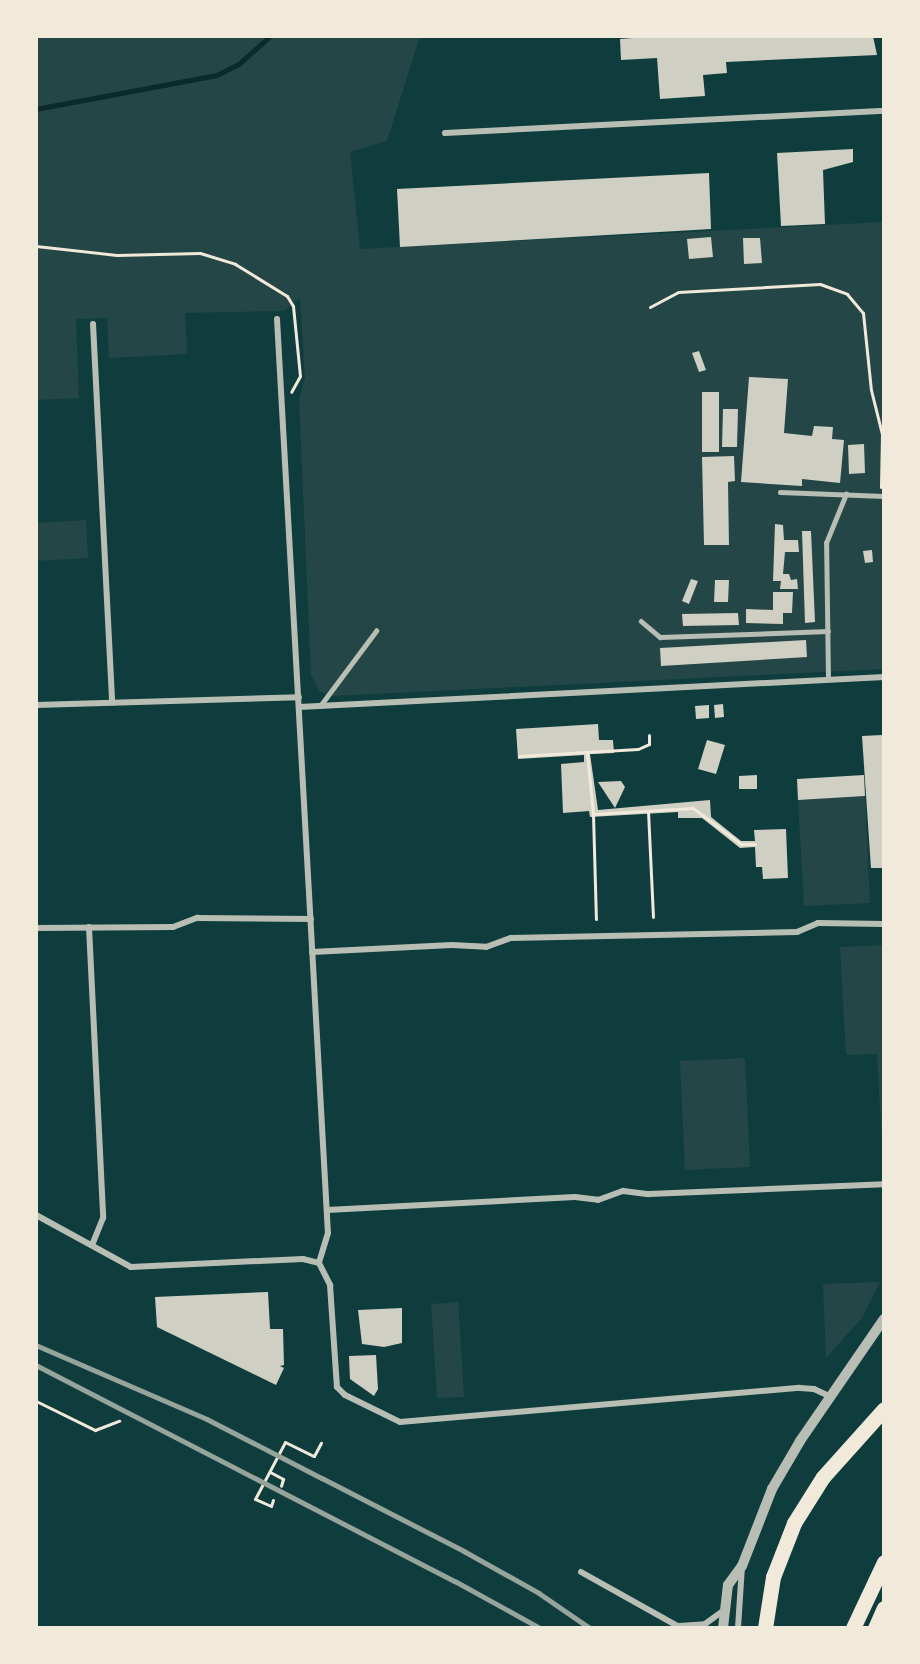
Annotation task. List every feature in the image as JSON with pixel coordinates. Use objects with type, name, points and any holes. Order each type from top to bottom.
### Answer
[{"type":"highway","points":[[765,1628],[773,1577],[794,1523],[823,1477],[884,1409]]},
{"type":"highway","points":[[853,1628],[884,1562]]},
{"type":"highway","points":[[874,1628],[884,1608]]},
{"type":"street","points":[[446,133],[884,111]]},
{"type":"street","points":[[277,319],[284,402],[327,1210],[328,1240],[319,1263],[330,1285],[337,1387],[390,1419],[410,1423],[800,1388],[831,1397]]},
{"type":"street","points":[[93,324],[112,703]]},
{"type":"street","points":[[299,707],[884,677]]},
{"type":"street","points":[[36,705],[299,697]]},
{"type":"street","points":[[36,928],[173,927],[197,918],[311,919]]},
{"type":"street","points":[[312,952],[452,945],[489,947],[511,938],[797,932],[818,923],[884,924]]},
{"type":"street","points":[[89,927],[103,1218],[92,1245]]},
{"type":"street","points":[[327,1210],[564,1197],[598,1200],[623,1191],[649,1194],[884,1184]]},
{"type":"street","points":[[36,1215],[131,1267],[303,1259],[319,1263]]},
{"type":"street","points":[[723,1628],[729,1585],[742,1566],[772,1489],[884,1319]]},
{"type":"street","points":[[738,1628],[742,1566]]},
{"type":"street","points":[[581,1572],[680,1627],[705,1624],[724,1610]]},
{"type":"lane","points":[[780,492],[883,496]]},
{"type":"lane","points":[[828,679],[826,543],[846,494]]},
{"type":"lane","points":[[641,621],[660,637],[828,631]]},
{"type":"lane","points":[[320,706],[376,631]]},
{"type":"path","points":[[36,246],[117,255],[200,253],[235,264],[287,296],[297,321],[300,376],[284,402]]},
{"type":"path","points":[[650,307],[678,292],[820,284],[847,294],[863,313],[871,390],[882,434],[883,496]]},
{"type":"path","points":[[519,756],[638,750],[649,744],[649,735]]},
{"type":"path","points":[[587,752],[593,814],[596,919]]},
{"type":"path","points":[[593,814],[693,808],[741,844],[755,844]]},
{"type":"path","points":[[648,810],[653,917]]},
{"type":"path","points":[[36,1401],[94,1430],[119,1421]]},
{"type":"path","points":[[273,1500],[270,1506],[255,1499],[285,1442],[314,1456],[321,1443]]},
{"type":"path","points":[[270,1472],[283,1479],[281,1486]]},
{"type":"shaded area","points":[[36,36],[420,36],[387,141],[350,152],[360,249],[884,222],[884,669],[332,696],[320,692],[311,675],[299,399],[305,378],[300,298],[284,311],[185,313],[187,354],[109,358],[107,318],[76,319],[79,398],[36,400]]},
{"type":"shaded area","points":[[86,520],[88,558],[36,561],[36,523]]},
{"type":"shaded area","points":[[865,796],[870,903],[804,906],[798,800]]},
{"type":"shaded area","points":[[884,945],[883,1160],[877,1054],[846,1055],[840,947]]},
{"type":"shaded area","points":[[745,1058],[750,1167],[685,1170],[680,1061]]},
{"type":"shaded area","points":[[880,1282],[862,1318],[826,1358],[823,1284]]},
{"type":"shaded area","points":[[458,1302],[464,1397],[437,1398],[431,1304]]},
{"type":"building","points":[[657,36],[873,36],[877,55],[726,62],[727,73],[703,75],[705,96],[660,99],[657,58],[621,60],[620,39]]},
{"type":"building","points":[[853,149],[853,162],[823,170],[825,224],[781,226],[777,153]]},
{"type":"building","points":[[709,173],[711,229],[400,247],[397,189]]},
{"type":"building","points":[[711,237],[713,257],[689,259],[687,239]]},
{"type":"building","points":[[743,238],[760,238],[762,263],[744,264]]},
{"type":"building","points":[[699,351],[706,370],[699,372],[692,353]]},
{"type":"building","points":[[749,377],[788,379],[784,433],[812,436],[814,426],[833,427],[832,439],[844,440],[840,483],[802,479],[802,486],[741,482]]},
{"type":"building","points":[[702,392],[719,392],[719,452],[702,452]]},
{"type":"building","points":[[723,409],[738,409],[737,447],[722,447]]},
{"type":"building","points":[[864,444],[865,473],[849,474],[848,445]]},
{"type":"building","points":[[734,456],[735,481],[728,482],[729,545],[704,545],[702,457]]},
{"type":"building","points":[[775,524],[783,525],[784,540],[798,540],[799,552],[785,552],[783,574],[789,574],[791,580],[797,579],[798,589],[780,589],[781,581],[773,581]]},
{"type":"building","points":[[802,531],[811,531],[815,622],[805,623]]},
{"type":"building","points":[[872,550],[873,562],[865,563],[863,551]]},
{"type":"building","points":[[691,579],[698,581],[689,604],[682,601]]},
{"type":"building","points":[[715,580],[729,580],[728,602],[714,602]]},
{"type":"building","points":[[773,592],[793,592],[792,613],[783,613],[783,624],[746,623],[746,609],[773,610]]},
{"type":"building","points":[[738,613],[739,625],[683,626],[682,614]]},
{"type":"building","points":[[806,640],[807,657],[661,666],[660,648]]},
{"type":"building","points":[[723,704],[724,717],[715,718],[714,705]]},
{"type":"building","points":[[709,705],[709,718],[696,719],[695,706]]},
{"type":"building","points":[[598,724],[599,740],[613,740],[614,753],[590,754],[598,810],[710,800],[711,817],[741,841],[755,841],[754,830],[786,829],[788,878],[763,879],[762,867],[756,867],[755,847],[740,848],[702,818],[678,818],[678,812],[590,817],[589,811],[563,813],[561,764],[584,762],[584,755],[518,759],[516,729]]},
{"type":"building","points":[[882,735],[884,868],[871,868],[862,736]]},
{"type":"building","points":[[707,740],[725,745],[716,774],[698,769]]},
{"type":"building","points":[[757,775],[757,789],[739,789],[739,776]]},
{"type":"building","points":[[864,775],[865,796],[798,800],[797,779]]},
{"type":"building","points":[[621,781],[625,787],[615,808],[598,782]]},
{"type":"building","points":[[268,1292],[270,1329],[283,1329],[284,1365],[280,1366],[284,1368],[276,1385],[157,1327],[155,1297]]},
{"type":"building","points":[[402,1308],[402,1343],[384,1347],[362,1344],[358,1310]]},
{"type":"building","points":[[376,1355],[378,1389],[374,1396],[350,1379],[349,1356]]},
{"type":"waterway","points":[[36,109],[217,75],[239,64],[270,36]]},
{"type":"railway","points":[[36,1345],[207,1419],[464,1551],[539,1593],[590,1628]]},
{"type":"railway","points":[[36,1365],[455,1581],[540,1628]]}]
